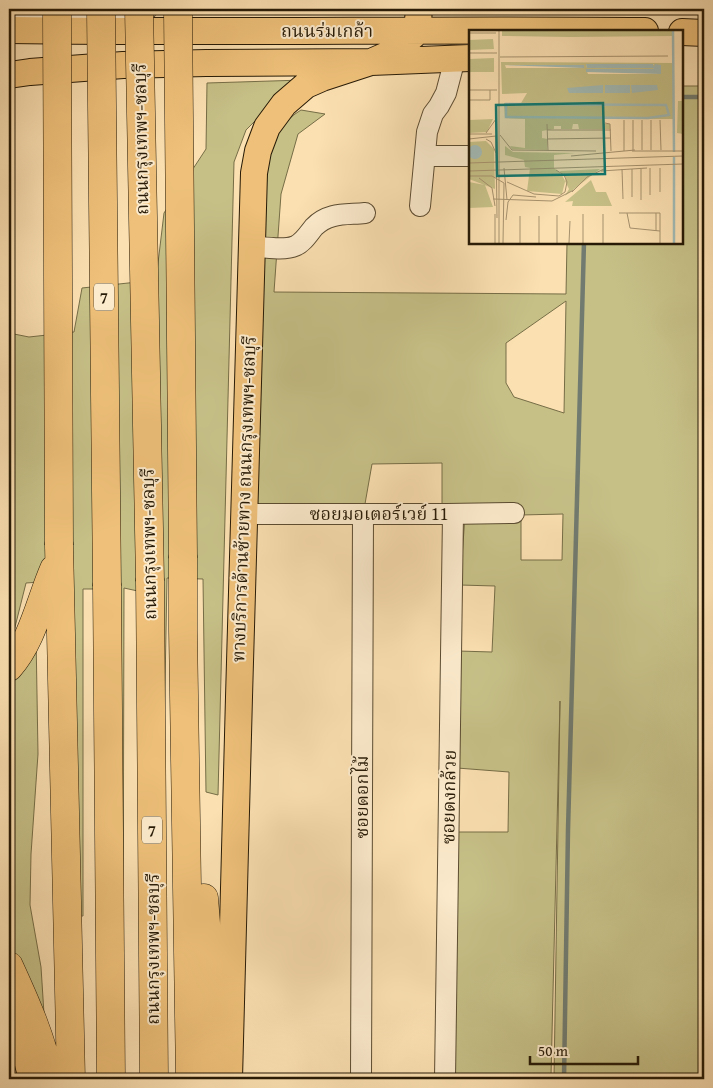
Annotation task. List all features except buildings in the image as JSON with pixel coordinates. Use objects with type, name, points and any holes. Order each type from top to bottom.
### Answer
[{"type":"highway","points":[[57,9],[59,550],[70,1079]]},
{"type":"highway","name":"7","points":[[101,9],[111,1079]]},
{"type":"highway","points":[[178,9],[184,743],[190,1079]]},
{"type":"highway","name":"ถนนกรุงเทพฯ-ชลบุรี","points":[[132,20],[150,581],[154,1079]]},
{"type":"highway","points":[[9,666],[18,656],[39,610],[59,550]]},
{"type":"highway","points":[[184,743],[204,900],[209,961],[211,1079]]},
{"type":"highway","points":[[9,966],[36,1030],[50,1079]]},
{"type":"highway","points":[[183,1079],[189,1046]]},
{"type":"main road","name":"ถนนร่มเกล้า","points":[[9,30],[132,20],[410,20],[533,30]]},
{"type":"main road","name":"ทางบริการด้านซ้ายทาง ถนนกรุงเทพฯ-ชลบุรี","points":[[229,1079],[254,173],[258,151],[267,127],[284,104],[306,85],[394,52],[410,20]]},
{"type":"main road","points":[[9,75],[123,65],[371,62],[464,64]]},
{"type":"main road","points":[[284,104],[316,89],[336,84],[464,64]]},
{"type":"main road","points":[[9,1006],[23,1045],[32,1079]]},
{"type":"street","points":[[9,11],[147,9]]},
{"type":"street","points":[[420,206],[427,132],[433,114],[464,64]]},
{"type":"street","points":[[425,156],[469,156]]},
{"type":"street","points":[[252,246],[284,248],[295,246],[324,218],[366,213]]},
{"type":"street","name":"ซอยมอเตอร์เวย์ 11","points":[[244,514],[514,513]]},
{"type":"street","name":"ซอยดอกไม้","points":[[361,1079],[363,514]]},
{"type":"street","name":"ซอยดงกล้วย","points":[[445,1079],[453,514]]},
{"type":"shaded area","points":[[303,80],[274,102],[246,130],[234,162],[218,795],[206,792],[203,579],[167,578],[163,792],[156,595],[124,588],[123,970],[116,589],[83,589],[83,916],[73,916],[69,580],[26,583],[14,631],[9,642],[9,333],[29,337],[74,332],[82,288],[156,280],[164,213],[206,149],[207,83]]},
{"type":"shaded area","points":[[683,86],[704,86],[704,1079],[554,1079],[560,701],[551,1076],[507,1074],[507,1079],[452,1079],[455,832],[508,832],[509,772],[457,768],[458,651],[492,652],[495,586],[460,585],[465,516],[442,516],[442,463],[372,464],[362,521],[250,511],[259,183],[278,128],[295,114],[301,110],[325,114],[298,134],[281,194],[274,292],[566,294],[567,244],[683,244]],"holes":[[[566,301],[564,413],[514,397],[506,383],[506,343]],[[563,514],[562,560],[521,560],[521,515]]]},
{"type":"shaded area","points":[[36,635],[38,754],[31,854],[30,905],[41,967],[46,1045],[9,958],[9,678]]},
{"type":"waterway","points":[[683,97],[704,97]]},
{"type":"waterway","points":[[564,1079],[568,830],[584,244]]},
{"type":"waterway","points":[[702,1079],[704,990]]}]
